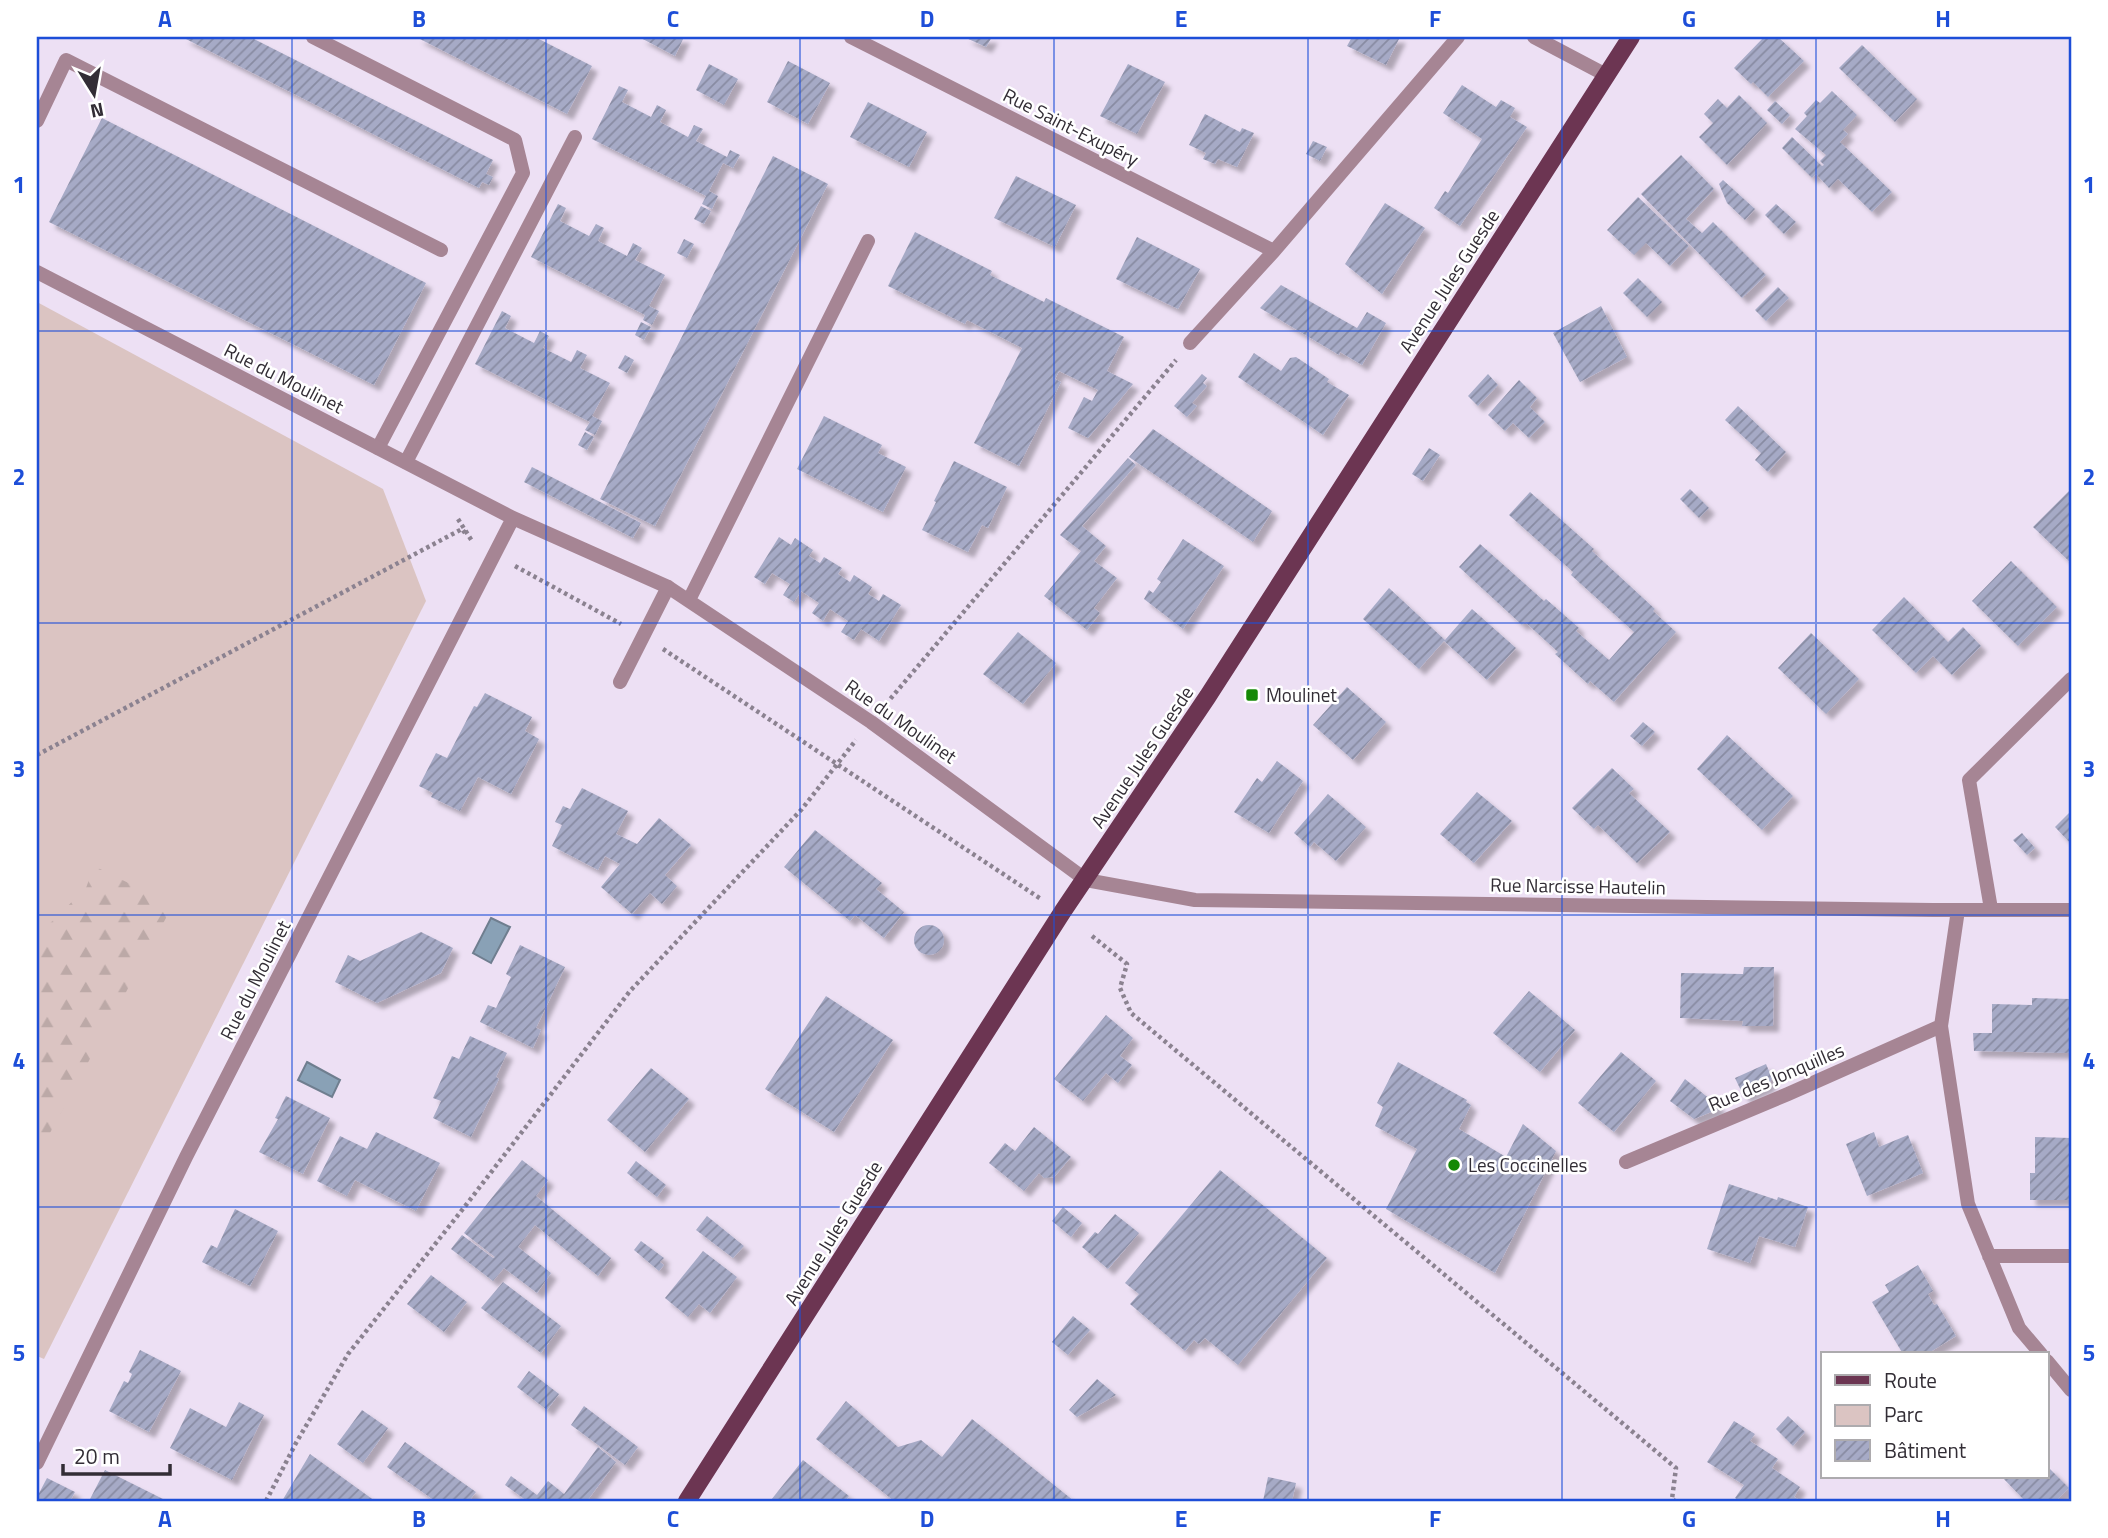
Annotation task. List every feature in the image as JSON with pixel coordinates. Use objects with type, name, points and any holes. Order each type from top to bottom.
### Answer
[{"type":"main road","name":"Avenue Jules Guesde","points":[[687,1501],[1063,911],[1216,684],[1631,37]]},
{"type":"street","points":[[313,37],[515,140],[523,173],[378,448]]},
{"type":"street","name":"Rue Saint-Exupéry","points":[[851,37],[1275,251]]},
{"type":"street","points":[[1190,343],[1275,251],[1458,37]]},
{"type":"street","points":[[1534,37],[1606,75]]},
{"type":"street","points":[[37,121],[66,60],[441,250]]},
{"type":"street","points":[[406,462],[575,137]]},
{"type":"street","points":[[689,600],[868,242]]},
{"type":"street","name":"Rue du Moulinet","points":[[37,272],[513,518],[668,587],[871,722],[1086,880]]},
{"type":"street","name":"Rue du Moulinet","points":[[37,1462],[186,1157],[513,518]]},
{"type":"street","points":[[620,682],[668,587]]},
{"type":"street","points":[[1991,909],[1969,780],[2071,679]]},
{"type":"street","name":"Rue Narcisse Hautelin","points":[[1086,880],[1195,900],[2071,910]]},
{"type":"street","points":[[1958,910],[1941,1026],[1968,1204],[2019,1328],[2039,1352]]},
{"type":"street","name":"Rue des Jonquilles","points":[[1626,1162],[1941,1026]]},
{"type":"street","points":[[1989,1256],[2071,1256]]},
{"type":"street","points":[[2048,1362],[2071,1390]]},
{"type":"path","points":[[266,1501],[348,1354],[630,991],[802,809],[871,722],[1190,343]]},
{"type":"path","points":[[37,755],[462,529],[474,545]]},
{"type":"path","points":[[505,561],[628,627]]},
{"type":"path","points":[[660,646],[1044,900]]},
{"type":"path","points":[[1092,936],[1127,964],[1120,988],[1131,1013],[1676,1468],[1672,1499],[1675,1501]]},
{"type":"green space","points":[[37,302],[383,489],[426,601],[44,1359],[37,1356]]},
{"type":"green space","points":[[94,866],[173,905],[37,1157],[37,936],[86,888]]},
{"type":"water","points":[[491,918],[510,927],[491,963],[473,953]]},
{"type":"water","points":[[307,1062],[340,1080],[332,1097],[298,1080]]},
{"type":"building","points":[[182,37],[250,37],[493,160],[486,174],[493,177],[489,185],[482,182],[479,188]]},
{"type":"building","points":[[416,37],[535,37],[592,66],[567,114]]},
{"type":"building","points":[[639,37],[684,37],[675,56]]},
{"type":"building","points":[[964,37],[992,37],[986,47]]},
{"type":"building","points":[[1352,37],[1400,37],[1386,65],[1347,46]]},
{"type":"building","points":[[1764,37],[1778,37],[1804,61],[1768,97],[1734,68]]},
{"type":"building","points":[[1862,45],[1917,99],[1895,122],[1839,68]]},
{"type":"building","points":[[788,61],[830,83],[808,124],[767,102]]},
{"type":"building","points":[[709,64],[738,79],[724,105],[696,90]]},
{"type":"building","points":[[1128,64],[1165,82],[1137,134],[1100,116]]},
{"type":"building","points":[[1462,85],[1496,107],[1501,100],[1515,108],[1510,117],[1527,127],[1460,226],[1434,208],[1445,191],[1448,193],[1482,139],[1443,113]]},
{"type":"building","points":[[619,86],[628,90],[622,102],[651,117],[657,105],[666,110],[660,122],[688,137],[694,125],[703,129],[696,141],[727,157],[730,150],[740,155],[733,168],[723,163],[709,191],[718,196],[712,209],[702,204],[706,196],[592,139]]},
{"type":"building","points":[[1832,91],[1857,115],[1843,130],[1848,134],[1840,142],[1892,192],[1872,212],[1838,179],[1829,188],[1816,174],[1812,178],[1782,148],[1792,137],[1824,165],[1820,161],[1826,155],[1795,129],[1816,100],[1820,103]]},
{"type":"building","points":[[1739,95],[1767,123],[1727,165],[1699,137],[1713,123],[1704,114],[1718,99],[1727,108]]},
{"type":"building","points":[[1775,101],[1790,115],[1782,124],[1767,110]]},
{"type":"building","points":[[868,102],[927,132],[909,167],[850,137]]},
{"type":"building","points":[[1205,114],[1240,132],[1242,128],[1254,133],[1237,167],[1218,159],[1215,164],[1203,159],[1206,153],[1189,145]]},
{"type":"building","points":[[102,118],[426,283],[374,385],[49,222]]},
{"type":"building","points":[[1313,141],[1327,147],[1320,161],[1306,154]]},
{"type":"building","points":[[1681,155],[1714,189],[1686,219],[1702,233],[1713,222],[1766,275],[1742,298],[1641,194]]},
{"type":"building","points":[[773,156],[828,184],[655,526],[600,499]]},
{"type":"building","points":[[1016,176],[1076,205],[1055,247],[994,218]]},
{"type":"building","points":[[1723,180],[1755,209],[1745,220],[1727,203],[1719,184]]},
{"type":"building","points":[[1638,197],[1689,246],[1670,266],[1646,243],[1634,255],[1607,230]]},
{"type":"building","points":[[1385,203],[1425,228],[1382,294],[1345,264]]},
{"type":"building","points":[[558,204],[566,208],[560,221],[589,236],[596,224],[604,228],[598,241],[627,256],[633,243],[642,248],[635,260],[665,275],[649,306],[659,311],[652,325],[643,320],[645,315],[531,257]]},
{"type":"building","points":[[1776,204],[1796,222],[1784,234],[1765,215]]},
{"type":"building","points":[[701,206],[711,211],[704,224],[694,219]]},
{"type":"building","points":[[915,232],[992,271],[990,275],[1044,302],[1046,298],[1124,337],[1107,371],[1133,384],[1088,438],[1068,428],[1084,397],[1092,401],[1098,390],[1059,371],[1055,379],[1061,382],[1019,466],[974,443],[1022,348],[967,320],[965,324],[888,286]]},
{"type":"building","points":[[1137,237],[1200,269],[1178,309],[1116,279]]},
{"type":"building","points":[[684,239],[694,244],[687,258],[677,253]]},
{"type":"building","points":[[1638,278],[1662,302],[1647,317],[1623,293]]},
{"type":"building","points":[[1281,285],[1357,328],[1367,312],[1386,323],[1362,365],[1340,352],[1339,355],[1260,308]]},
{"type":"building","points":[[1778,287],[1789,298],[1766,321],[1755,310]]},
{"type":"building","points":[[1601,306],[1627,357],[1580,382],[1553,333]]},
{"type":"building","points":[[502,311],[511,316],[505,328],[534,343],[540,331],[549,336],[543,348],[571,362],[577,350],[587,355],[580,368],[610,383],[592,416],[602,421],[595,435],[585,430],[590,422],[475,364]]},
{"type":"building","points":[[641,322],[651,327],[644,340],[635,335]]},
{"type":"building","points":[[1254,353],[1281,371],[1290,358],[1296,357],[1329,379],[1327,382],[1349,395],[1323,435],[1238,377]]},
{"type":"building","points":[[625,355],[634,360],[627,373],[618,368]]},
{"type":"building","points":[[1202,374],[1207,378],[1203,383],[1207,386],[1192,403],[1197,406],[1187,417],[1174,406]]},
{"type":"building","points":[[1488,374],[1498,385],[1478,406],[1468,396]]},
{"type":"building","points":[[1519,380],[1537,398],[1530,407],[1545,422],[1529,438],[1513,423],[1505,431],[1488,415]]},
{"type":"building","points":[[1738,406],[1786,452],[1768,472],[1755,460],[1761,453],[1725,420]]},
{"type":"building","points":[[824,416],[882,445],[878,453],[906,467],[883,512],[797,469]]},
{"type":"building","points":[[1153,429],[1272,511],[1253,542],[1129,457]]},
{"type":"building","points":[[585,432],[594,437],[587,450],[578,445]]},
{"type":"building","points":[[1429,448],[1440,455],[1423,481],[1412,474]]},
{"type":"building","points":[[1128,458],[1136,465],[1082,526],[1106,546],[1094,561],[1117,578],[1094,608],[1100,613],[1087,630],[1044,596],[1081,551],[1060,535]]},
{"type":"building","points":[[954,461],[1007,487],[988,528],[982,525],[968,552],[922,530]]},
{"type":"building","points":[[532,467],[641,523],[633,538],[524,482]]},
{"type":"building","points":[[1690,489],[1709,508],[1699,518],[1680,499]]},
{"type":"building","points":[[2071,489],[2071,563],[2033,527]]},
{"type":"building","points":[[1530,492],[1594,549],[1592,551],[1676,632],[1614,702],[1590,681],[1588,684],[1525,622],[1522,625],[1459,567],[1480,544],[1579,628],[1576,631],[1609,660],[1634,632],[1571,575],[1573,572],[1509,515]]},
{"type":"building","points":[[779,537],[791,545],[795,538],[813,550],[809,556],[820,563],[824,557],[842,568],[838,574],[850,582],[854,575],[872,587],[868,594],[879,601],[883,594],[901,605],[879,641],[861,629],[854,640],[841,632],[848,621],[830,609],[823,621],[812,613],[819,603],[801,591],[794,602],[783,595],[790,584],[772,573],[765,584],[754,577]]},
{"type":"building","points":[[1183,539],[1224,566],[1183,629],[1144,599],[1149,590],[1153,593],[1161,582],[1157,579]]},
{"type":"building","points":[[2011,561],[2057,607],[2018,646],[1972,601]]},
{"type":"building","points":[[1389,588],[1445,640],[1472,609],[1516,648],[1487,680],[1444,641],[1419,669],[1363,619]]},
{"type":"building","points":[[1904,597],[1948,642],[1963,627],[1981,646],[1952,675],[1933,656],[1916,673],[1872,630]]},
{"type":"building","points":[[1018,632],[1056,663],[1023,704],[983,674]]},
{"type":"building","points":[[1811,633],[1859,679],[1826,714],[1778,668]]},
{"type":"building","points":[[1347,687],[1386,722],[1353,760],[1313,725]]},
{"type":"building","points":[[485,693],[532,717],[525,731],[539,739],[511,794],[478,777],[460,811],[431,797],[433,793],[419,786],[436,753],[447,758],[474,706],[477,707]]},
{"type":"building","points":[[1643,722],[1655,732],[1642,746],[1630,736]]},
{"type":"building","points":[[1727,735],[1793,796],[1762,830],[1697,769]]},
{"type":"building","points":[[1277,761],[1303,781],[1269,833],[1234,812],[1257,778],[1262,782]]},
{"type":"building","points":[[1612,768],[1634,789],[1629,793],[1670,832],[1637,863],[1598,825],[1594,829],[1572,808]]},
{"type":"building","points":[[582,788],[628,811],[616,834],[637,844],[659,818],[691,845],[665,875],[677,886],[662,904],[650,893],[632,914],[601,887],[620,864],[605,856],[598,870],[552,846],[562,825],[555,822],[563,806],[570,809]]},
{"type":"building","points":[[1477,792],[1512,821],[1474,863],[1440,834]]},
{"type":"building","points":[[1328,794],[1366,827],[1336,861],[1314,842],[1310,847],[1294,833]]},
{"type":"building","points":[[2071,811],[2071,844],[2055,827]]},
{"type":"building","points":[[815,830],[882,883],[876,889],[904,912],[884,938],[855,915],[850,921],[784,867]]},
{"type":"building","points":[[2022,833],[2035,848],[2027,855],[2013,840]]},
{"type":"building","points":[[929,925],[940,929],[944,940],[940,951],[929,955],[918,951],[914,940],[918,929]]},
{"type":"building","points":[[421,932],[453,948],[441,973],[377,1003],[335,982],[348,955],[360,961]]},
{"type":"building","points":[[520,945],[565,967],[536,1028],[541,1030],[533,1048],[480,1022],[488,1005],[496,1008],[511,977],[506,974]]},
{"type":"building","points":[[1744,967],[1774,967],[1773,1026],[1742,1026],[1743,1021],[1680,1018],[1681,973],[1743,974]]},
{"type":"building","points":[[1529,991],[1575,1030],[1540,1072],[1493,1033]]},
{"type":"building","points":[[826,996],[893,1040],[834,1132],[765,1089]]},
{"type":"building","points":[[2032,998],[2071,999],[2071,1053],[1974,1051],[1973,1033],[1992,1033],[1992,1004],[2032,1005]]},
{"type":"building","points":[[1106,1015],[1133,1038],[1120,1056],[1132,1065],[1118,1083],[1106,1073],[1083,1101],[1054,1079]]},
{"type":"building","points":[[470,1036],[507,1053],[496,1077],[499,1079],[471,1137],[433,1118],[441,1101],[433,1098],[452,1056],[459,1059]]},
{"type":"building","points":[[1621,1052],[1656,1081],[1614,1132],[1578,1103]]},
{"type":"building","name":"Les Coccinelles","points":[[1398,1062],[1467,1100],[1471,1105],[1459,1129],[1506,1157],[1523,1124],[1556,1151],[1495,1273],[1386,1209],[1417,1149],[1375,1126],[1383,1107],[1377,1103]]},
{"type":"building","points":[[1766,1064],[1772,1078],[1768,1086],[1744,1097],[1735,1078]]},
{"type":"building","points":[[651,1068],[689,1099],[645,1152],[607,1120]]},
{"type":"building","points":[[1685,1079],[1721,1108],[1694,1119],[1670,1101]]},
{"type":"building","points":[[286,1096],[330,1118],[303,1174],[259,1152],[278,1119],[275,1118]]},
{"type":"building","points":[[1034,1127],[1071,1157],[1054,1177],[1044,1178],[1039,1173],[1024,1191],[989,1163],[1005,1143],[1015,1151]]},
{"type":"building","points":[[376,1132],[440,1163],[416,1211],[355,1180],[347,1196],[317,1181],[340,1136],[367,1149]]},
{"type":"building","points":[[1874,1132],[1879,1147],[1908,1135],[1923,1173],[1867,1196],[1846,1144]]},
{"type":"building","points":[[2035,1137],[2071,1138],[2071,1200],[2030,1200],[2030,1173],[2035,1173]]},
{"type":"building","points":[[522,1160],[548,1180],[536,1196],[611,1258],[598,1276],[535,1225],[518,1247],[551,1273],[537,1293],[504,1268],[493,1281],[451,1249],[462,1235],[495,1257],[464,1233]]},
{"type":"building","points":[[636,1161],[666,1185],[657,1197],[627,1173]]},
{"type":"building","points":[[1220,1170],[1327,1258],[1238,1365],[1205,1338],[1199,1344],[1194,1340],[1185,1351],[1130,1304],[1139,1294],[1125,1283]]},
{"type":"building","points":[[1729,1184],[1808,1207],[1795,1247],[1759,1236],[1750,1263],[1707,1249]]},
{"type":"building","points":[[1063,1207],[1082,1223],[1071,1237],[1052,1221]]},
{"type":"building","points":[[235,1209],[278,1231],[250,1286],[202,1262],[211,1245],[217,1248]]},
{"type":"building","points":[[1115,1214],[1139,1233],[1108,1269],[1082,1247],[1095,1232],[1098,1234]]},
{"type":"building","points":[[707,1216],[744,1246],[733,1258],[696,1230]]},
{"type":"building","points":[[641,1241],[664,1258],[660,1262],[664,1265],[659,1271],[634,1250]]},
{"type":"building","points":[[703,1251],[737,1277],[710,1313],[699,1304],[688,1317],[665,1298]]},
{"type":"building","points":[[1918,1265],[1933,1291],[1928,1294],[1956,1336],[1930,1352],[1902,1352],[1872,1302],[1889,1292],[1885,1285]]},
{"type":"building","points":[[431,1275],[467,1302],[444,1332],[407,1304]]},
{"type":"building","points":[[503,1282],[561,1326],[541,1353],[481,1308]]},
{"type":"building","points":[[1073,1316],[1090,1330],[1068,1355],[1052,1342]]},
{"type":"building","points":[[140,1350],[181,1371],[149,1432],[109,1411],[124,1381],[128,1383],[132,1374],[129,1372]]},
{"type":"building","points":[[529,1371],[559,1394],[547,1410],[517,1387]]},
{"type":"building","points":[[1097,1379],[1116,1395],[1077,1417],[1069,1410]]},
{"type":"building","points":[[846,1401],[898,1447],[921,1440],[942,1457],[972,1419],[1074,1501],[894,1501],[816,1439]]},
{"type":"building","points":[[239,1402],[264,1415],[232,1480],[170,1448],[190,1408],[226,1427]]},
{"type":"building","points":[[584,1406],[638,1447],[625,1465],[571,1425]]},
{"type":"building","points":[[362,1410],[388,1428],[363,1463],[337,1444]]},
{"type":"building","points":[[1788,1416],[1805,1432],[1793,1446],[1776,1429]]},
{"type":"building","points":[[1734,1421],[1755,1434],[1750,1441],[1778,1459],[1772,1468],[1800,1487],[1794,1497],[1801,1501],[1740,1501],[1735,1498],[1744,1485],[1707,1462]]},
{"type":"building","points":[[405,1442],[476,1492],[469,1501],[435,1501],[387,1467]]},
{"type":"building","points":[[598,1447],[616,1462],[587,1501],[527,1501],[505,1485],[511,1476],[537,1495],[548,1481],[564,1494]]},
{"type":"building","points":[[310,1454],[375,1501],[282,1501]]},
{"type":"building","points":[[803,1460],[849,1496],[845,1501],[771,1500]]},
{"type":"building","points":[[2048,1467],[2069,1488],[2056,1501],[2025,1501],[2003,1478],[2048,1478]]},
{"type":"building","points":[[105,1470],[167,1501],[89,1501]]},
{"type":"building","points":[[1268,1477],[1296,1483],[1292,1501],[1263,1501]]},
{"type":"building","points":[[47,1478],[75,1492],[70,1501],[37,1501]]},
{"type":"place","name":"Moulinet","points":[[1252,695]]},
{"type":"place","name":"Les Coccinelles","points":[[1454,1165]]}]
